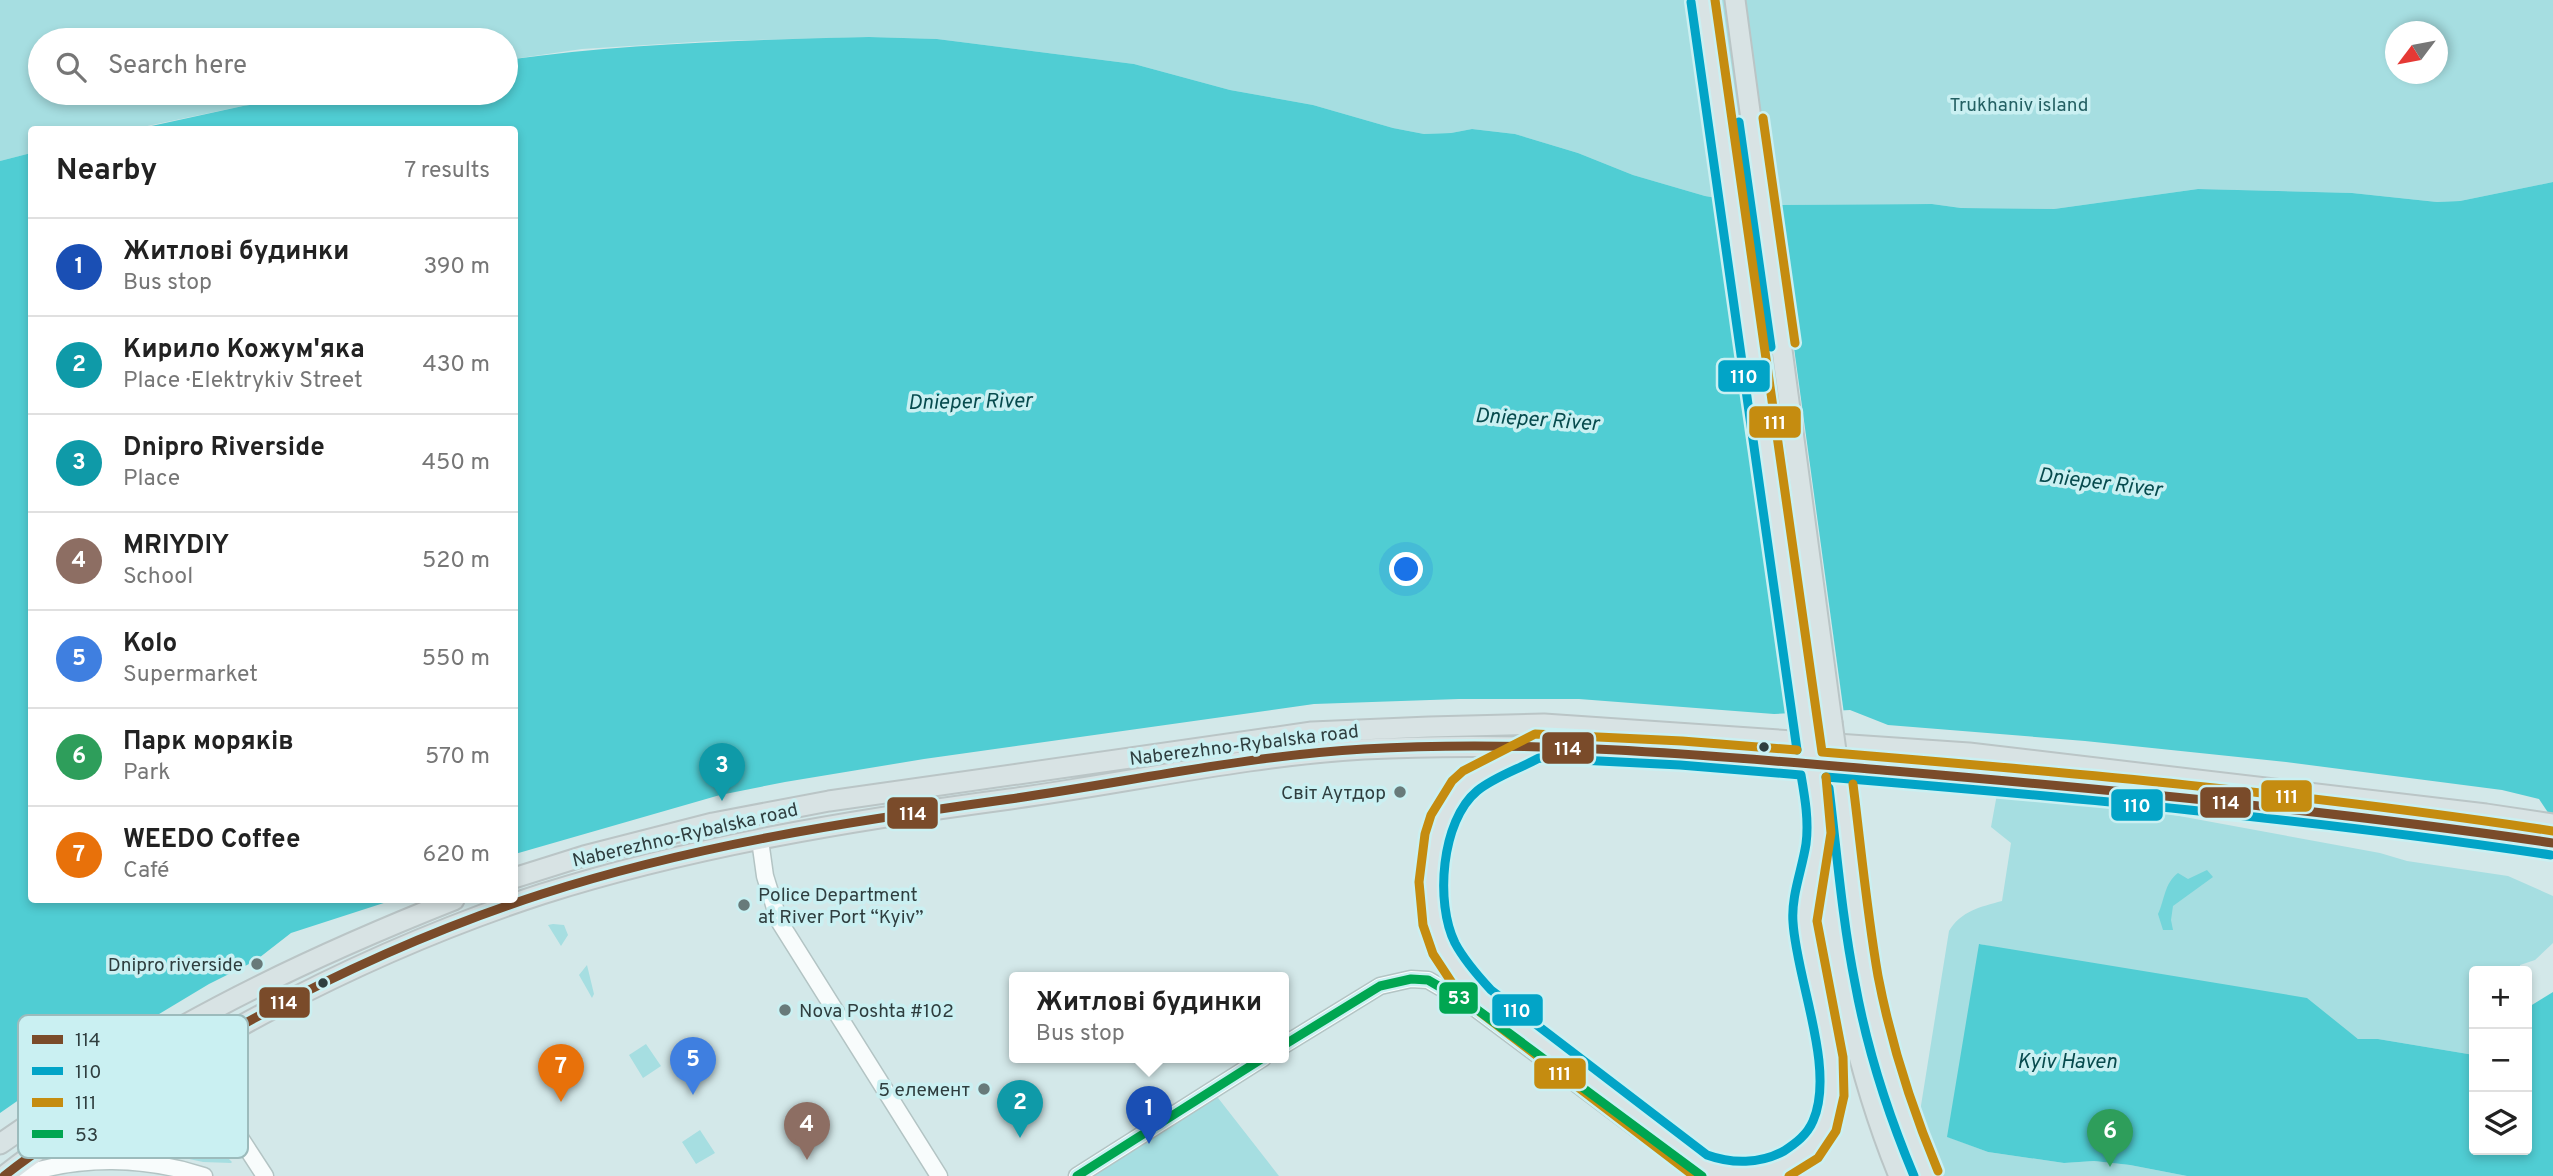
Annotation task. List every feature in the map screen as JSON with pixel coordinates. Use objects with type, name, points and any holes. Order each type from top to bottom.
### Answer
[{"type":"main road","points":[[1703,0],[1835,948],[1850,1026],[1866,1082],[1899,1176]]},
{"type":"main road","points":[[1735,0],[1866,968],[1879,1038],[1927,1176]]},
{"type":"main road","name":"Naberezhno-Rybalska road","points":[[518,877],[584,856],[713,823],[829,800],[1312,732],[1429,727],[1544,724],[1969,753],[2486,823]]},
{"type":"main road","points":[[1536,746],[1471,780],[1442,820],[1431,881],[1435,923],[1450,959],[1483,999],[1701,1166],[1715,1172],[1742,1176],[1771,1171],[1804,1156],[1829,1116],[1834,1078],[1805,921],[1819,832]]},
{"type":"main road","name":"Naberezhno-Rybalska road","points":[[518,903],[606,876],[760,840],[890,815],[1292,756],[1438,747],[1536,746],[1681,753],[1964,776],[2268,807],[2486,823]]},
{"type":"main road","points":[[2486,823],[2553,824]]},
{"type":"main road","points":[[2486,823],[2553,843]]},
{"type":"main road","points":[[207,1015],[316,958],[447,903]]},
{"type":"main road","name":"Naberezhno-Rybalska road","points":[[248,1021],[398,949],[518,903]]},
{"type":"main road","points":[[0,1144],[18,1131]]},
{"type":"main road","name":"Naberezhno-Rybalska road","points":[[4,1176],[29,1158]]},
{"type":"street","points":[[760,840],[765,876],[779,920],[939,1176]]},
{"type":"street","points":[[1289,1042],[1380,986],[1396,981],[1428,981],[1471,1005],[1702,1176]]},
{"type":"street","points":[[1077,1176],[1255,1063]]},
{"type":"street","points":[[248,1150],[265,1176]]},
{"type":"street","points":[[20,1176],[66,1163],[134,1161],[169,1166],[204,1176]]},
{"type":"green space","name":"Trukhaniv island","points":[[0,0],[2553,0],[2553,182],[2460,201],[2437,202],[2352,193],[2198,189],[2054,209],[1961,208],[1932,204],[1776,205],[1705,196],[1633,175],[1578,153],[1515,134],[1472,129],[1424,134],[1313,105],[1230,90],[1134,64],[937,39],[869,37],[711,41],[582,49],[518,58],[518,28],[28,28],[28,105],[250,105],[147,126],[28,126],[28,154],[0,161]]},
{"type":"green space","points":[[1997,794],[2141,809],[2380,853],[2407,861],[2508,876],[2553,896],[2553,943],[2535,960],[2520,966],[2469,966],[2469,1054],[2378,1039],[2358,1039],[2340,1026],[1980,944],[1948,1137],[1988,1152],[2064,1163],[2094,1161],[2130,1165],[2187,1176],[1942,1176],[1919,1118],[1949,931],[1965,914],[2002,901],[2011,843],[1991,827]]},
{"type":"green space","points":[[548,925],[564,925],[568,935],[561,946]]},
{"type":"green space","points":[[587,965],[594,994],[592,998],[579,975]]},
{"type":"green space","points":[[646,1044],[661,1066],[643,1078],[629,1055]]},
{"type":"green space","points":[[1215,1094],[1279,1176],[1092,1176]]},
{"type":"green space","points":[[700,1130],[715,1153],[696,1164],[682,1142]]},
{"type":"green space","points":[[185,1158],[228,1158],[232,1162],[231,1163]]},
{"type":"shaded area","points":[[2207,870],[2213,877],[2173,906],[2173,930],[2163,930],[2158,914],[2173,877],[2178,873],[2188,879]]},
{"type":"water","name":"Dnieper River","points":[[778,39],[937,39],[1134,64],[1230,90],[1313,105],[1424,134],[1472,129],[1515,134],[1578,153],[1633,175],[1705,196],[1776,205],[1932,204],[1961,208],[2054,209],[2198,189],[2352,193],[2437,202],[2460,201],[2553,182],[2553,820],[2539,799],[2502,790],[2286,762],[2085,741],[1888,725],[1850,710],[1774,714],[1579,699],[1459,699],[1314,704],[924,759],[720,795],[518,853],[518,126],[151,126],[250,105],[518,105],[518,58],[687,43]]},
{"type":"water","points":[[28,154],[28,903],[384,903],[291,933],[255,961],[209,984],[157,1015],[18,1015],[18,1100],[0,1113],[0,161]]},
{"type":"water","name":"Kyiv Haven","points":[[1979,944],[2307,998],[2358,1039],[2378,1039],[2469,1054],[2469,1155],[2532,1155],[2532,1005],[2553,992],[2553,1176],[2187,1176],[2130,1165],[2094,1161],[2064,1163],[1988,1152],[1947,1137]]},
{"type":"pier","points":[[1718,195],[1774,201],[1844,714],[1788,717]]},
{"type":"transit line","name":"111","points":[[1715,0],[1822,752],[2188,785],[2553,831]]},
{"type":"transit line","name":"110","points":[[1691,2],[1797,750]]},
{"type":"transit line","name":"111","points":[[1763,118],[1795,343]]},
{"type":"transit line","name":"110","points":[[1739,122],[1771,347]]},
{"type":"transit line","name":"111","points":[[1694,1176],[1476,1009],[1456,989],[1433,954],[1423,925],[1419,882],[1425,834],[1431,815],[1452,781],[1463,771],[1535,734],[1797,750]]},
{"type":"transit line","name":"114","points":[[518,902],[657,862],[774,836],[1275,757],[1430,746],[1629,751],[1976,778],[2224,802],[2553,843]]},
{"type":"transit line","name":"110","points":[[1539,758],[1680,765],[1801,775],[1807,835],[1797,883],[1793,922],[1818,1050],[1819,1100],[1811,1126],[1797,1142],[1784,1151],[1746,1161],[1707,1155],[1491,990],[1455,943],[1445,907],[1444,885],[1445,863],[1456,822],[1477,791],[1539,758]]},
{"type":"transit line","name":"110","points":[[1826,777],[2189,810],[2370,830],[2551,855]]},
{"type":"transit line","name":"111","points":[[1789,1176],[1818,1158],[1836,1131],[1844,1096],[1843,1057],[1817,921],[1831,833],[1826,777]]},
{"type":"transit line","name":"111","points":[[1853,784],[1883,1001],[1903,1075],[1938,1171]]},
{"type":"transit line","name":"110","points":[[1829,788],[1840,886],[1860,1008],[1879,1081],[1914,1176]]},
{"type":"transit line","name":"114","points":[[248,1022],[384,954],[516,903]]},
{"type":"transit line","name":"53","points":[[1289,1042],[1380,986],[1411,979],[1428,980],[1471,1005],[1702,1176]]},
{"type":"transit line","name":"53","points":[[1077,1176],[1255,1063]]},
{"type":"transit line","name":"114","points":[[4,1176],[29,1158]]},
{"type":"place","name":"Світ Аутдор","points":[[1400,792]]},
{"type":"place","name":"Dnipro Riverside","points":[[722,801]]},
{"type":"place","name":"Police Department at River Port “Kyiv”","points":[[744,905]]},
{"type":"place","name":"Dnipro riverside","points":[[257,964]]},
{"type":"place","name":"Nova Poshta #102","points":[[785,1010]]},
{"type":"place","name":"5 елемент","points":[[984,1089]]},
{"type":"place","name":"Kolo","points":[[693,1095]]},
{"type":"place","name":"WEEDO Coffee","points":[[561,1102]]},
{"type":"place","name":"Кирило Кожум'яка","points":[[1020,1138]]},
{"type":"place","name":"Житлові будинки","points":[[1149,1144]]},
{"type":"place","name":"MRIYDIY","points":[[807,1160]]},
{"type":"place","name":"Парк моряків","points":[[2110,1167]]}]
